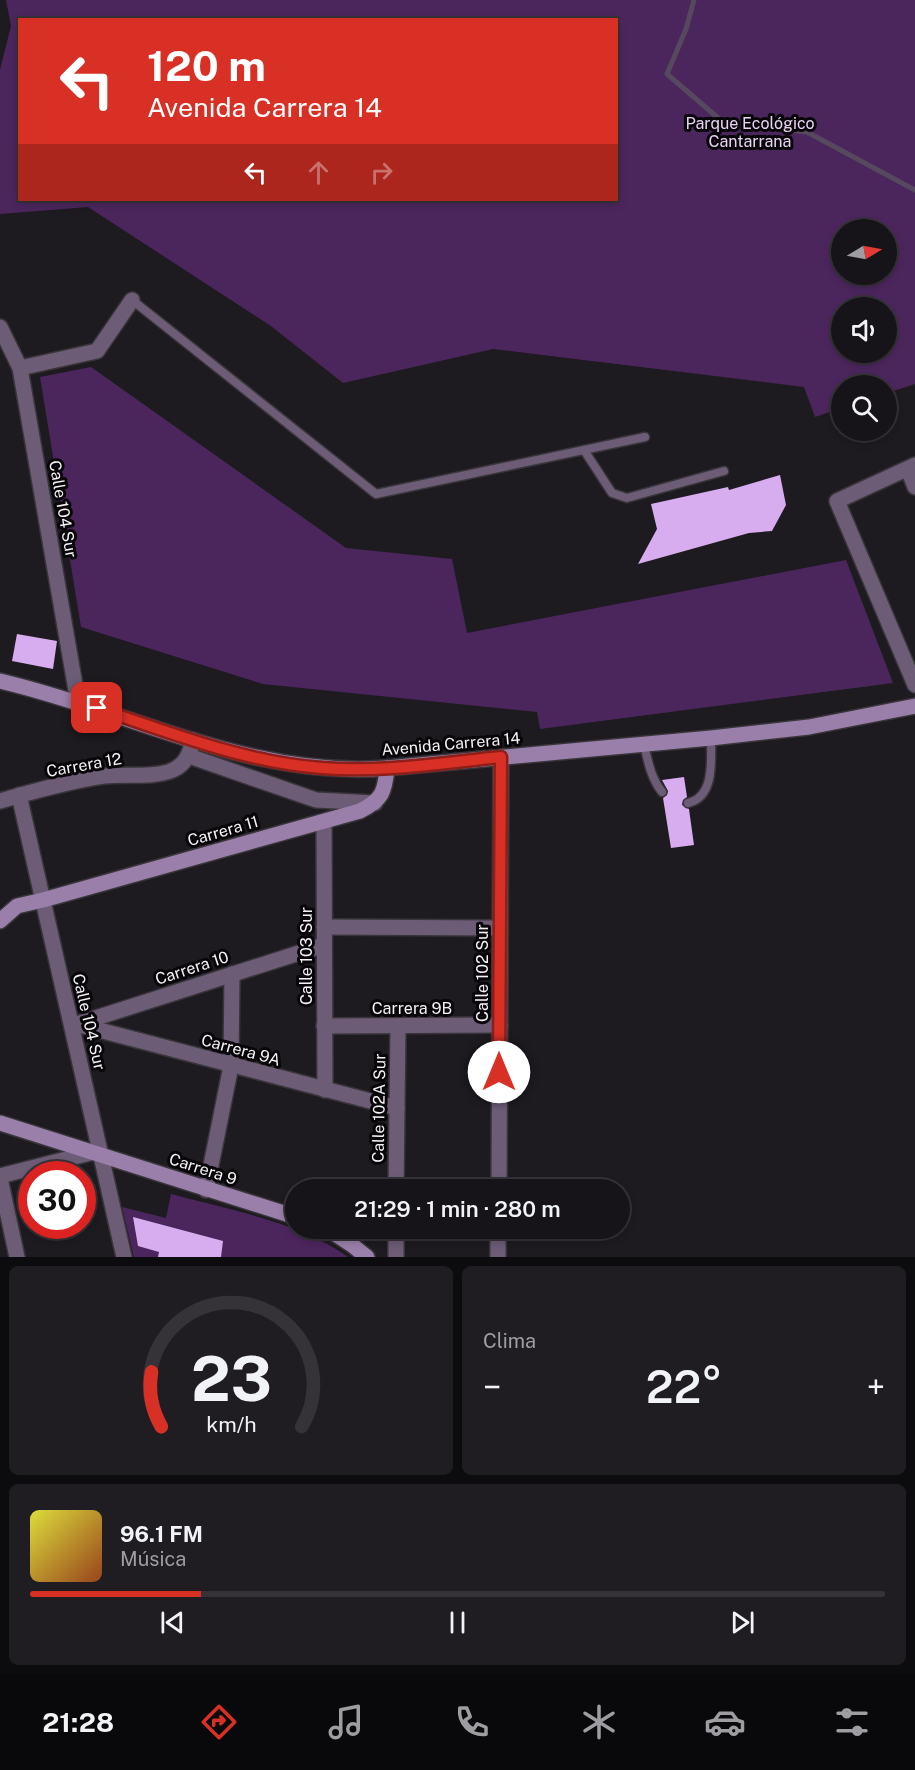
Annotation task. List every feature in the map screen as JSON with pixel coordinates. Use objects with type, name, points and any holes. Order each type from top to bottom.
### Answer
[{"type":"main road","name":"Avenida Carrera 14","points":[[0,681],[78,702],[255,758],[296,765],[346,769],[387,768],[711,738],[809,727],[915,706]]},
{"type":"main road","points":[[375,803],[382,795],[387,768]]},
{"type":"main road","name":"Carrera 11","points":[[17,906],[324,822],[360,811],[375,803]]},
{"type":"main road","points":[[0,921],[17,906]]},
{"type":"main road","name":"Carrera 9","points":[[0,1124],[285,1214]]},
{"type":"main road","points":[[343,1239],[367,1257]]},
{"type":"street","points":[[20,368],[97,351],[132,300]]},
{"type":"street","name":"Calle 104 Sur","points":[[0,327],[20,368],[78,702]]},
{"type":"street","points":[[915,487],[911,467],[837,501],[915,686]]},
{"type":"street","points":[[193,740],[189,756],[316,800],[375,803]]},
{"type":"street","name":"Carrera 12","points":[[0,801],[102,777],[162,773],[182,765],[189,756]]},
{"type":"street","name":"Calle 102 Sur","points":[[499,1179],[501,757]]},
{"type":"street","name":"Calle 104 Sur","points":[[19,795],[74,1025],[97,1153],[124,1257]]},
{"type":"street","name":"Calle 103 Sur","points":[[324,822],[325,1090]]},
{"type":"street","points":[[0,910],[17,906]]},
{"type":"street","points":[[324,927],[500,928]]},
{"type":"street","name":"Carrera 10","points":[[74,1025],[324,945]]},
{"type":"street","points":[[206,1190],[231,1066],[232,974]]},
{"type":"street","name":"Carrera 9A","points":[[74,1025],[397,1108]]},
{"type":"street","name":"Carrera 9B","points":[[324,1026],[500,1025]]},
{"type":"street","name":"Calle 102A Sur","points":[[396,1179],[398,1026]]},
{"type":"street","points":[[17,1257],[0,1177],[97,1153]]},
{"type":"street","points":[[396,1239],[396,1257]]},
{"type":"street","points":[[498,1239],[498,1257]]},
{"type":"lane","points":[[132,300],[376,494],[645,437]]},
{"type":"lane","points":[[584,450],[612,493],[627,498],[724,471]]},
{"type":"lane","points":[[688,803],[696,801],[706,791],[711,767],[711,738]]},
{"type":"lane","points":[[645,744],[650,769],[656,784],[663,792]]},
{"type":"green space","name":"Parque Ecológico Cantarrana","points":[[6,0],[915,0],[915,384],[897,390],[897,375],[831,375],[831,411],[815,417],[804,387],[493,349],[343,383],[271,326],[88,207],[0,214],[0,70],[11,26]]},
{"type":"green space","points":[[91,367],[346,548],[452,559],[467,633],[846,560],[893,683],[540,729],[537,712],[263,684],[81,627],[40,377]]},
{"type":"green space","points":[[171,1194],[285,1225],[285,1239],[317,1239],[348,1257],[134,1257],[122,1207],[166,1218]]},
{"type":"building","points":[[780,475],[786,505],[772,531],[749,533],[638,564],[657,529],[651,504],[728,487],[729,490]]},
{"type":"building","points":[[17,634],[57,641],[53,669],[12,661]]},
{"type":"building","points":[[684,777],[687,797],[683,800],[682,805],[689,809],[694,845],[671,848],[663,798],[668,791],[662,780]]},
{"type":"building","points":[[133,1217],[223,1241],[221,1257],[158,1257],[159,1252],[138,1246]]},
{"type":"waterway","points":[[694,0],[686,29],[667,74],[724,123],[807,132],[915,190]]},
{"type":"route","points":[[97,708],[218,749],[296,765],[375,769],[501,757],[499,1072]]}]
